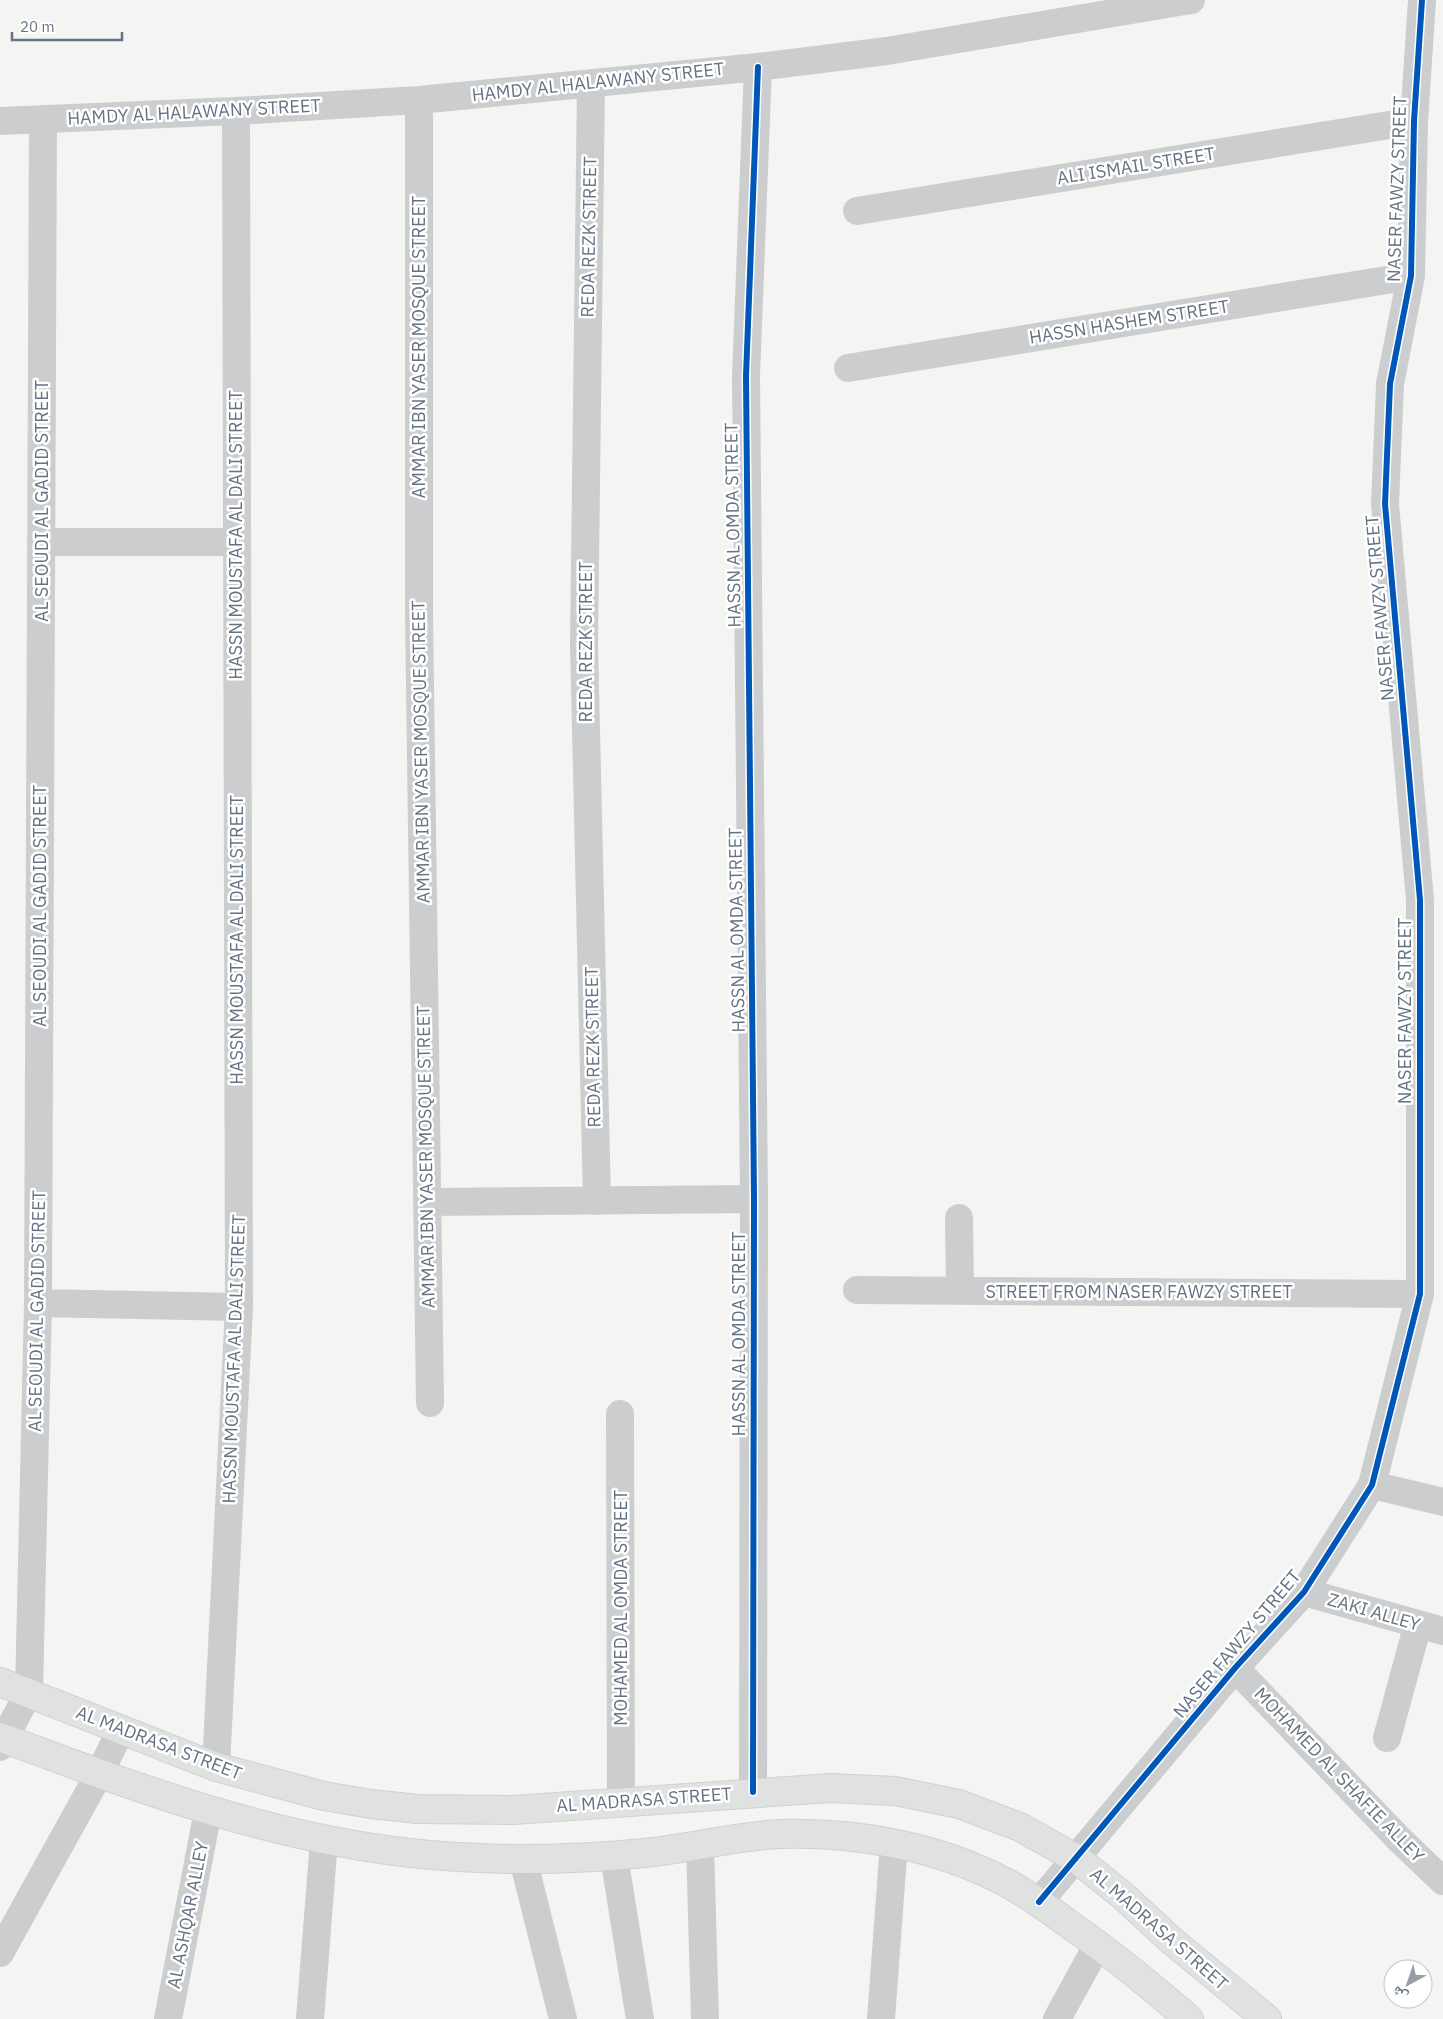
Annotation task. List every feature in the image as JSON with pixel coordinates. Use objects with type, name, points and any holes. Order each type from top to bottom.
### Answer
[{"type":"street","name":"HAMDY AL HALAWANY STREET","points":[[0,121],[236,111],[419,100],[758,67],[887,51],[1190,0]]},
{"type":"street","name":"NASER FAWZY STREET","points":[[1039,1902],[1077,1860],[1235,1668],[1304,1592],[1372,1485],[1420,1294],[1420,900],[1386,504],[1390,384],[1411,276],[1414,121],[1422,0]]},
{"type":"street","name":"HASSN AL OMDA STREET","points":[[753,1792],[754,1199],[746,376],[758,67]]},
{"type":"street","name":"REDA REZK STREET","points":[[591,83],[584,644],[597,1201]]},
{"type":"street","name":"AMMAR IBN YASER MOSQUE STREET","points":[[419,100],[419,613],[430,1404]]},
{"type":"street","name":"HASSN MOUSTAFA AL DALI STREET","points":[[216,1767],[240,1307],[236,111]]},
{"type":"street","name":"AL SEOUDI AL GADID STREET","points":[[29,1692],[38,1304],[43,119]]},
{"type":"street","name":"ALI ISMAIL STREET","points":[[857,211],[1414,121]]},
{"type":"street","name":"HASSN HASHEM STREET","points":[[848,368],[1411,276]]},
{"type":"street","points":[[41,542],[236,542]]},
{"type":"street","points":[[427,1202],[754,1199]]},
{"type":"street","points":[[960,1218],[960,1290]]},
{"type":"street","name":"STREET FROM NASER FAWZY STREET","points":[[857,1290],[1420,1294]]},
{"type":"street","points":[[38,1304],[240,1307]]},
{"type":"street","name":"MOHAMED AL OMDA STREET","points":[[620,1414],[621,1802]]},
{"type":"street","points":[[1372,1485],[1443,1502]]},
{"type":"street","name":"ZAKI ALLEY","points":[[1304,1592],[1430,1628]]},
{"type":"street","points":[[1387,1738],[1430,1628]]},
{"type":"street","name":"MOHAMED AL SHAFIE ALLEY","points":[[1235,1668],[1400,1840],[1443,1881]]},
{"type":"street","name":"AL MADRASA STREET","points":[[0,1682],[216,1767],[324,1796],[418,1809],[513,1810],[831,1788],[863,1788],[927,1796],[959,1804],[1012,1824],[1077,1860],[1122,1895],[1172,1942],[1266,2019]]},
{"type":"street","points":[[29,1692],[1,1741],[208,1811],[324,1840],[390,1851],[456,1857],[523,1859],[614,1856],[777,1834],[836,1836],[894,1843],[932,1853],[1006,1882],[1039,1902],[1098,1944],[1190,2019]]},
{"type":"street","points":[[0,1953],[99,1774],[121,1730]]},
{"type":"street","name":"AL ASHQAR ALLEY","points":[[168,2019],[208,1811]]},
{"type":"street","points":[[310,2019],[324,1840]]},
{"type":"street","points":[[881,2019],[894,1843]]},
{"type":"street","points":[[700,1845],[705,2019]]},
{"type":"street","points":[[614,1856],[640,2019]]},
{"type":"street","points":[[523,1859],[563,2019]]},
{"type":"street","points":[[1057,2019],[1098,1944]]},
{"type":"cycle path","points":[[1039,1902],[1235,1668],[1304,1592],[1372,1485],[1420,1294],[1420,900],[1385,504],[1390,384],[1411,276],[1414,121],[1422,0]]},
{"type":"cycle path","points":[[753,1792],[754,1199],[746,376],[758,67]]}]
